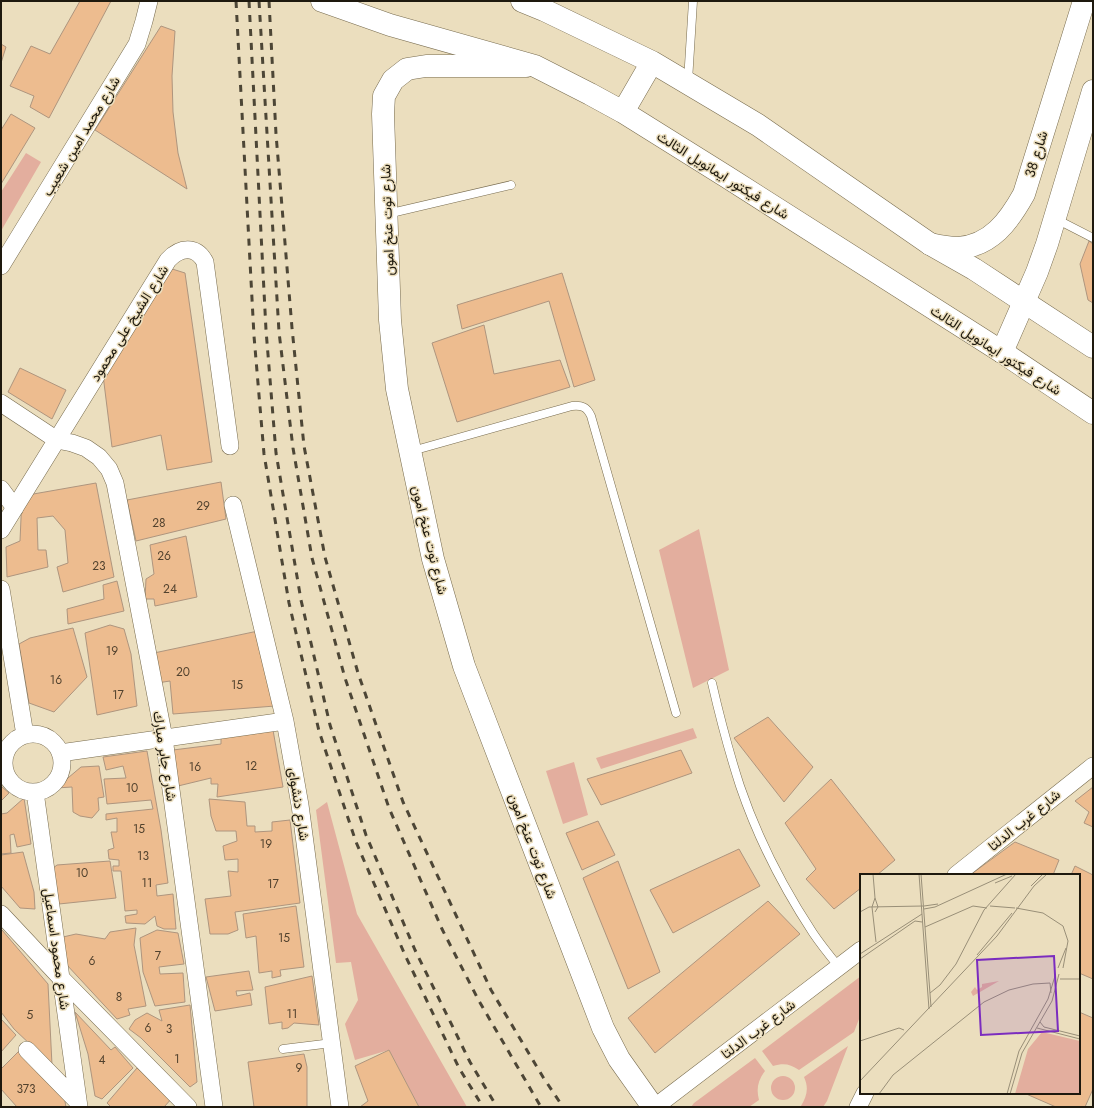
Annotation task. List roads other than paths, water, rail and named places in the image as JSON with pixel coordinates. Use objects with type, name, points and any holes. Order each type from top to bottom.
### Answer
[{"type":"main road","name":"شارع فيكتور ايمانويل الثالث","points":[[322,1],[390,25],[535,66],[623,112],[1002,352],[1093,413]]},
{"type":"main road","points":[[522,1],[652,62],[758,125],[930,244],[974,269],[1093,347]]},
{"type":"main road","name":"شارع 38","points":[[930,244],[956,248],[979,244],[991,238],[1004,225],[1015,210],[1024,194],[1084,1]]},
{"type":"main road","points":[[623,112],[652,62]]},
{"type":"main road","name":"شارع توت عنخ امون","points":[[535,66],[426,66],[408,69],[393,80],[384,96],[383,114],[390,320],[395,374],[409,451],[433,559],[464,666],[603,1028],[619,1059],[654,1107]]},
{"type":"main road","points":[[1002,352],[1037,272],[1055,219],[1093,91]]},
{"type":"street","name":"شارع محمد امين شعيب","points":[[1,266],[137,44],[149,1]]},
{"type":"street","name":"شارع الشيخ على محمود","points":[[1,530],[168,260],[178,251],[184,250],[196,252],[202,256],[205,262],[230,446]]},
{"type":"street","points":[[1,402],[57,440]]},
{"type":"street","name":"شارع جابر مبارك","points":[[57,440],[72,442],[86,448],[98,457],[108,469],[115,483],[164,738],[214,1107]]},
{"type":"street","points":[[1,489],[15,508]]},
{"type":"street","name":"شارع دنشواى","points":[[233,505],[285,721],[301,812],[340,1107]]},
{"type":"street","points":[[1,589],[25,735]]},
{"type":"street","points":[[60,753],[285,721]]},
{"type":"street","points":[[25,735],[40,735],[46,737],[57,746],[60,753],[62,761],[58,779],[44,790],[35,792],[27,791],[13,783],[8,777],[3,762],[9,748],[19,738],[25,735]]},
{"type":"street","name":"شارع غرب الدلتا","points":[[957,874],[1093,766]]},
{"type":"street","name":"شارع محمود اسماعيل","points":[[35,792],[79,1104]]},
{"type":"street","points":[[1,914],[60,977],[188,1107]]},
{"type":"street","name":"شارع غرب الدلتا","points":[[654,1107],[860,951]]},
{"type":"street","points":[[27,1050],[79,1104]]},
{"type":"street","points":[[858,1107],[864,1094]]},
{"type":"lane","points":[[688,84],[693,1]]},
{"type":"lane","points":[[386,214],[510,185]]},
{"type":"lane","points":[[1055,219],[1093,238]]},
{"type":"lane","points":[[409,451],[572,406],[580,405],[588,408],[676,713]]},
{"type":"lane","points":[[712,683],[724,736],[741,787],[761,837],[785,886],[813,933],[839,968]]},
{"type":"lane","points":[[283,1049],[332,1043]]},
{"type":"railway","points":[[236,1],[254,336],[264,454],[289,603],[319,731],[356,842],[405,955],[459,1068],[483,1107]]},
{"type":"railway","points":[[249,1],[266,330],[276,453],[301,600],[330,725],[366,835],[415,950],[470,1062],[497,1107]]},
{"type":"railway","points":[[259,1],[279,332],[293,448],[312,558],[345,678],[389,808],[442,929],[479,1001],[541,1107]]},
{"type":"railway","points":[[269,1],[276,134],[292,328],[304,446],[325,557],[358,673],[403,802],[491,990],[543,1077],[563,1107]]}]
